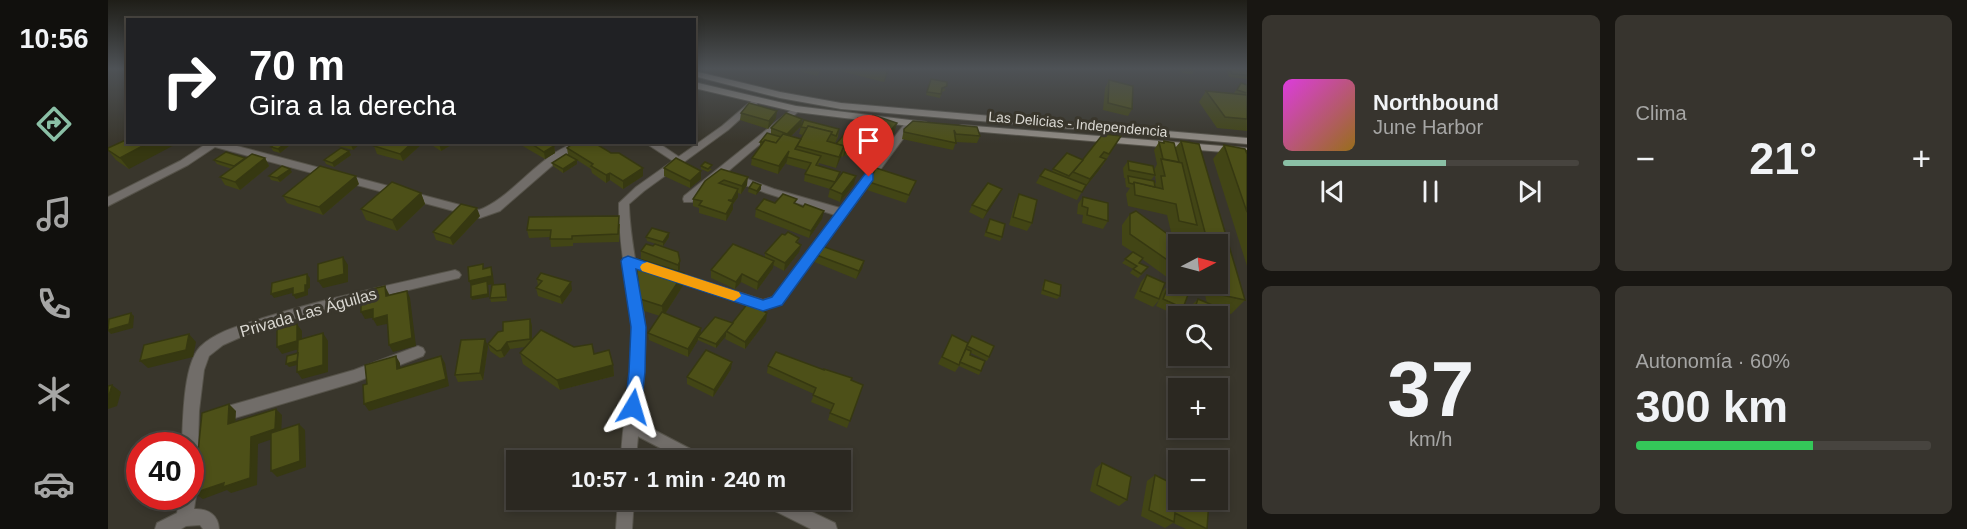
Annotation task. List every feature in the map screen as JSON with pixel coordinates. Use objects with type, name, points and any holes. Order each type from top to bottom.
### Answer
[{"type":"main road","points":[[730,94],[796,109],[932,125]]},
{"type":"main road","name":"Las Delicias - Independencia","points":[[776,94],[841,106],[1247,141]]},
{"type":"main road","name":"Las Delicias - Independencia","points":[[954,127],[1247,152]]},
{"type":"main road","points":[[1208,138],[1214,149]]},
{"type":"street","points":[[629,450],[637,372],[638,327],[634,263],[624,203],[725,128],[756,100]]},
{"type":"street","points":[[688,199],[796,109]]},
{"type":"street","points":[[662,272],[763,305],[777,301],[909,124]]},
{"type":"street","points":[[108,202],[184,163],[213,144]]},
{"type":"street","points":[[219,144],[480,214],[496,208],[550,162],[577,144]]},
{"type":"street","points":[[652,144],[680,161]]},
{"type":"street","points":[[721,172],[770,191],[843,213]]},
{"type":"street","name":"Privada Las Águilas","points":[[196,432],[201,421],[198,361],[212,343],[245,328],[362,296],[455,275]]},
{"type":"street","points":[[201,421],[356,376],[418,352]]},
{"type":"street","points":[[631,425],[678,450]]},
{"type":"street","points":[[185,518],[186,510]]},
{"type":"street","points":[[624,529],[625,510]]},
{"type":"street","points":[[791,510],[829,529]]},
{"type":"street","points":[[162,529],[185,518],[208,523]]},
{"type":"building","points":[[1108,94],[1133,94],[1132,109],[1108,103]]},
{"type":"building","points":[[1208,94],[1247,95],[1247,119],[1225,117]]},
{"type":"building","points":[[749,103],[777,111],[769,121],[741,113]]},
{"type":"building","points":[[786,113],[802,119],[787,134],[771,128]]},
{"type":"building","points":[[873,115],[897,123],[872,153],[848,144]]},
{"type":"building","points":[[858,118],[867,121],[845,149],[844,146],[836,144]]},
{"type":"building","points":[[804,120],[839,129],[836,136],[831,134],[832,132],[808,126],[807,128],[801,127]]},
{"type":"building","points":[[913,121],[977,127],[980,136],[956,134],[954,130],[956,143],[904,132],[904,129]]},
{"type":"building","points":[[808,126],[832,132],[827,141],[844,146],[839,157],[797,146]]},
{"type":"building","points":[[767,133],[781,137],[776,143],[765,140],[760,142]]},
{"type":"building","points":[[783,134],[801,139],[795,149],[821,156],[816,165],[840,172],[835,182],[805,174],[811,163],[787,157],[789,151],[779,166],[752,158],[765,140],[776,143]]},
{"type":"building","points":[[1103,134],[1121,136],[1109,154],[1104,152],[1100,157],[1106,159],[1090,179],[1073,172]]},
{"type":"building","points":[[126,140],[126,144],[146,144],[120,158],[108,148]]},
{"type":"building","points":[[1164,141],[1174,143],[1179,162],[1163,159],[1159,142],[1164,143]]},
{"type":"building","points":[[1181,141],[1199,144],[1226,234],[1205,234]]},
{"type":"building","points":[[275,144],[284,144],[278,149],[271,147]]},
{"type":"building","points":[[376,144],[411,144],[400,154],[374,146]]},
{"type":"building","points":[[532,144],[554,146],[544,152]]},
{"type":"building","points":[[572,144],[596,144],[611,153],[619,153],[643,168],[623,181],[610,173],[606,175],[567,148]]},
{"type":"building","points":[[1224,145],[1245,149],[1247,154],[1247,212]]},
{"type":"building","points":[[341,148],[349,151],[332,163],[324,160]]},
{"type":"building","points":[[226,152],[245,158],[234,166],[214,160]]},
{"type":"building","points":[[1067,153],[1083,160],[1069,176],[1053,169]]},
{"type":"building","points":[[252,154],[265,158],[235,182],[220,177]]},
{"type":"building","points":[[566,154],[577,160],[563,169],[552,163]]},
{"type":"building","points":[[676,158],[701,171],[690,181],[664,168]]},
{"type":"building","points":[[1161,159],[1182,163],[1197,225],[1179,221],[1176,204],[1135,195],[1134,182],[1163,189],[1161,176],[1165,176]]},
{"type":"building","points":[[1128,161],[1153,166],[1155,175],[1129,170]]},
{"type":"building","points":[[705,162],[712,165],[708,169],[701,166]]},
{"type":"building","points":[[282,166],[290,169],[277,178],[269,176]]},
{"type":"building","points":[[320,166],[356,176],[319,207],[283,196]]},
{"type":"building","points":[[876,168],[916,181],[909,195],[869,182]]},
{"type":"building","points":[[721,169],[748,177],[742,186],[724,180],[719,183],[738,189],[732,200],[728,200],[733,202],[726,214],[699,205],[702,201],[693,199],[705,181]]},
{"type":"building","points":[[1045,169],[1086,185],[1082,192],[1040,176]]},
{"type":"building","points":[[843,172],[856,176],[842,194],[830,189]]},
{"type":"building","points":[[1128,176],[1154,181],[1155,187],[1129,183]]},
{"type":"building","points":[[392,182],[421,193],[392,220],[361,209]]},
{"type":"building","points":[[753,182],[761,185],[757,191],[749,188]]},
{"type":"building","points":[[988,183],[1002,189],[987,211],[972,205]]},
{"type":"building","points":[[783,194],[797,199],[794,203],[803,207],[805,204],[824,211],[811,231],[756,209],[764,199],[775,203]]},
{"type":"building","points":[[1019,194],[1037,200],[1032,223],[1013,217]]},
{"type":"building","points":[[1083,197],[1108,203],[1108,221],[1087,215],[1088,208],[1082,206]]},
{"type":"building","points":[[461,204],[477,208],[450,238],[433,232]]},
{"type":"building","points":[[1136,211],[1168,234],[1168,260],[1130,234],[1130,214]]},
{"type":"building","points":[[619,216],[618,234],[550,239],[551,230],[527,230],[529,217]]},
{"type":"building","points":[[990,219],[1005,224],[1002,237],[986,232]]},
{"type":"building","points":[[652,228],[669,233],[663,242],[646,237]]},
{"type":"building","points":[[788,232],[799,238],[796,242],[801,245],[785,263],[765,253],[782,234],[785,235]]},
{"type":"building","points":[[1228,242],[1245,300],[1222,295],[1228,294]]},
{"type":"building","points":[[646,244],[653,246],[655,244],[678,252],[680,261],[678,265],[641,251]]},
{"type":"building","points":[[733,244],[774,261],[758,282],[742,274],[736,282],[711,270]]},
{"type":"building","points":[[819,245],[864,261],[859,271],[814,254]]},
{"type":"building","points":[[1133,252],[1143,258],[1139,263],[1148,267],[1141,274],[1133,269],[1137,266],[1125,259]]},
{"type":"building","points":[[343,257],[344,274],[318,281],[318,264]]},
{"type":"building","points":[[639,259],[684,273],[662,306],[640,299],[636,263]]},
{"type":"building","points":[[483,264],[483,269],[491,267],[492,276],[469,281],[468,267]]},
{"type":"building","points":[[541,273],[571,282],[560,297],[536,288],[542,281],[537,279]]},
{"type":"building","points":[[307,274],[305,292],[293,295],[293,288],[271,294],[272,283]]},
{"type":"building","points":[[1147,275],[1165,283],[1159,299],[1140,291]]},
{"type":"building","points":[[1045,280],[1061,285],[1060,296],[1043,290]]},
{"type":"building","points":[[487,281],[488,294],[471,297],[471,285]]},
{"type":"building","points":[[505,284],[506,297],[490,298],[492,285]]},
{"type":"building","points":[[385,286],[386,296],[407,291],[412,338],[389,345],[387,315],[373,319],[373,309],[361,312],[361,301],[372,298],[372,289]]},
{"type":"building","points":[[1168,286],[1168,294],[1188,294],[1184,306],[1163,299]]},
{"type":"building","points":[[1198,299],[1215,306],[1196,306]]},
{"type":"building","points":[[748,303],[767,313],[745,342],[726,331]]},
{"type":"building","points":[[662,312],[701,328],[688,349],[648,333]]},
{"type":"building","points":[[131,313],[129,324],[108,330],[109,319]]},
{"type":"building","points":[[715,317],[733,323],[716,344],[698,337]]},
{"type":"building","points":[[530,319],[530,339],[507,342],[501,350],[497,351],[488,344],[498,332],[503,331],[503,322]]},
{"type":"building","points":[[297,324],[297,341],[277,347],[277,329]]},
{"type":"building","points":[[541,330],[574,347],[592,344],[594,354],[609,350],[613,365],[557,380],[520,353]]},
{"type":"building","points":[[323,333],[323,365],[297,372],[298,340]]},
{"type":"building","points":[[189,334],[186,350],[140,361],[144,345]]},
{"type":"building","points":[[952,335],[968,343],[959,365],[942,357]]},
{"type":"building","points":[[972,336],[994,346],[989,357],[967,346]]},
{"type":"building","points":[[485,339],[480,373],[455,375],[461,340]]},
{"type":"building","points":[[966,349],[971,351],[970,355],[985,361],[981,371],[960,362]]},
{"type":"building","points":[[706,350],[732,362],[714,390],[687,377]]},
{"type":"building","points":[[776,352],[852,378],[851,380],[863,385],[850,421],[830,413],[834,404],[813,395],[816,388],[768,366]]},
{"type":"building","points":[[298,353],[297,361],[286,364],[287,356]]},
{"type":"building","points":[[396,356],[397,369],[441,356],[446,379],[364,404],[363,385],[367,384],[365,365]]},
{"type":"building","points":[[112,385],[108,399],[108,386]]},
{"type":"building","points":[[229,404],[228,424],[276,409],[275,429],[251,437],[250,478],[223,487],[224,483],[204,490],[204,432],[200,432],[202,413]]},
{"type":"building","points":[[299,424],[300,461],[271,471],[271,433]]},
{"type":"building","points":[[1102,463],[1131,477],[1127,500],[1097,485]]},
{"type":"building","points":[[1155,475],[1167,481],[1168,510],[1208,510],[1207,529],[1175,513],[1174,522],[1149,510]]},
{"type":"slow traffic","points":[[647,267],[734,296]]},
{"type":"route","points":[[633,407],[637,372],[638,327],[628,261],[763,305],[777,301],[869,177]]}]
